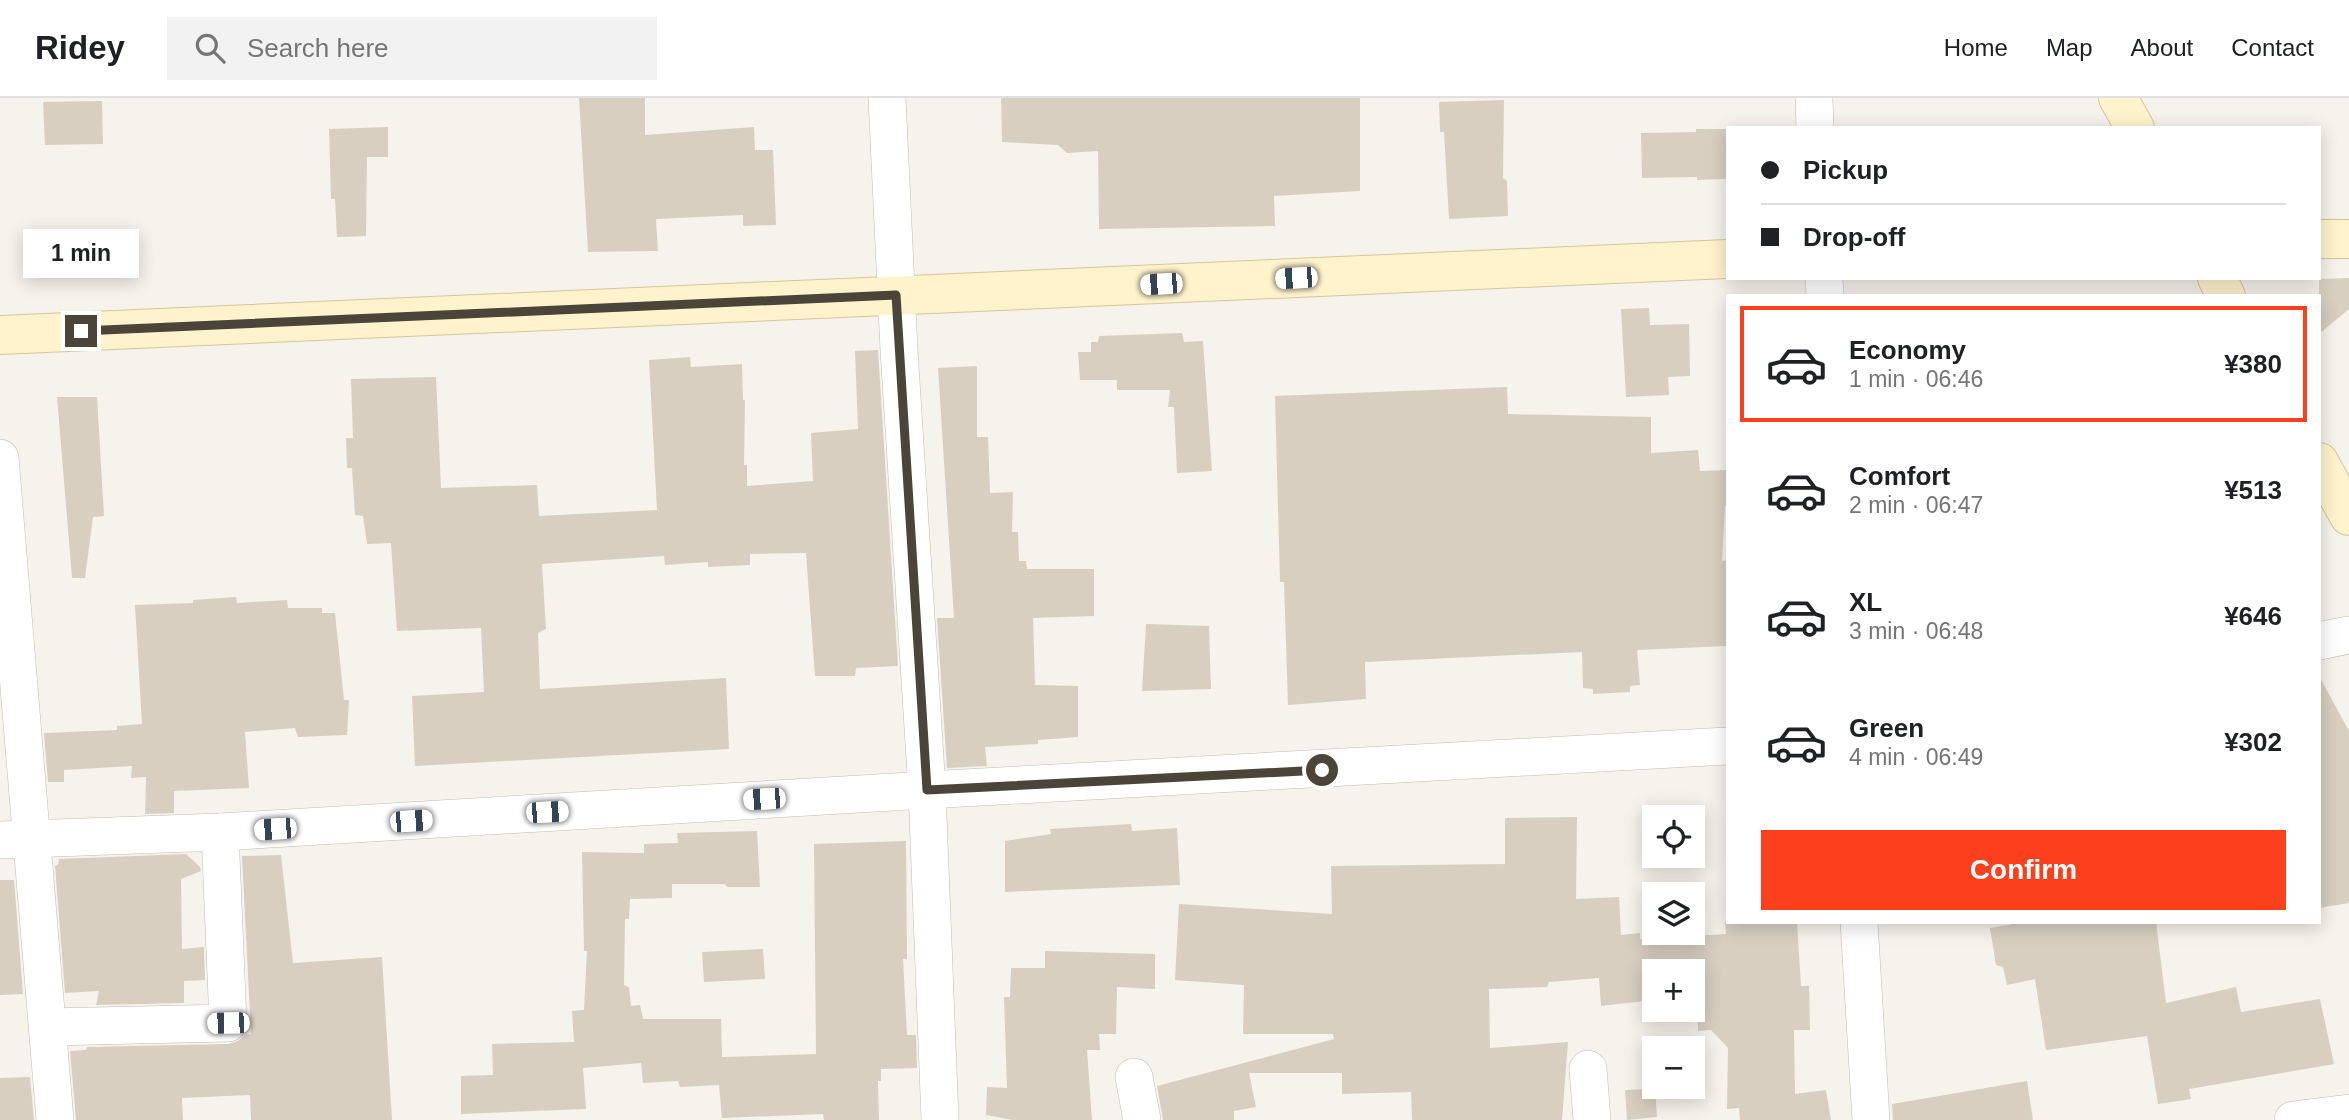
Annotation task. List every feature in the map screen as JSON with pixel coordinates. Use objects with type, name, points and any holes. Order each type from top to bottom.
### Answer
[{"type":"street","points":[[887,98],[896,295],[927,790],[940,1120]]},
{"type":"street","points":[[1814,98],[1815,126]]},
{"type":"street","points":[[2118,98],[2133,126]]},
{"type":"street","points":[[2321,239],[2349,239]]},
{"type":"street","points":[[0,335],[1726,259]]},
{"type":"street","points":[[0,458],[16,839],[48,1027],[55,1120]]},
{"type":"street","points":[[2321,466],[2349,516]]},
{"type":"street","points":[[2321,641],[2349,635]]},
{"type":"street","points":[[16,839],[220,832],[1726,746]]},
{"type":"street","points":[[48,1027],[228,1023],[220,832]]},
{"type":"street","points":[[1859,924],[1871,1120]]},
{"type":"street","points":[[1588,1069],[1592,1120]]},
{"type":"street","points":[[1134,1077],[1142,1120]]},
{"type":"street","points":[[2293,1120],[2349,1113]]},
{"type":"building","points":[[579,98],[645,98],[645,135],[754,127],[755,150],[773,150],[776,225],[743,226],[743,215],[656,219],[658,251],[588,252]]},
{"type":"building","points":[[1001,98],[1360,98],[1360,191],[1274,196],[1275,226],[1099,229],[1098,151],[1067,153],[1058,145],[1002,142]]},
{"type":"building","points":[[1504,100],[1503,178],[1507,181],[1508,216],[1449,219],[1444,132],[1440,132],[1439,102]]},
{"type":"building","points":[[102,101],[103,144],[45,145],[43,102]]},
{"type":"building","points":[[388,127],[388,157],[367,157],[366,236],[337,237],[335,199],[331,199],[329,129]]},
{"type":"building","points":[[1696,129],[1726,129],[1726,179],[1642,178],[1641,133],[1696,132]]},
{"type":"building","points":[[2349,278],[2349,309],[2321,332],[2319,280]]},
{"type":"building","points":[[1649,308],[1650,325],[1689,324],[1690,376],[1668,377],[1669,395],[1626,397],[1621,309]]},
{"type":"building","points":[[1182,333],[1184,342],[1203,341],[1212,471],[1177,473],[1174,407],[1168,407],[1170,390],[1117,390],[1117,380],[1080,380],[1078,352],[1091,352],[1091,342],[1098,342],[1099,336]]},
{"type":"building","points":[[878,350],[898,666],[856,668],[855,676],[815,676],[806,553],[750,554],[750,565],[708,567],[708,562],[665,565],[664,556],[542,564],[546,629],[538,633],[540,689],[726,678],[729,749],[415,766],[412,696],[484,692],[481,628],[397,631],[391,543],[367,544],[363,516],[355,515],[352,468],[347,468],[346,438],[353,438],[351,379],[436,377],[441,488],[537,485],[539,516],[657,510],[649,360],[690,357],[691,367],[742,364],[745,400],[744,465],[747,465],[747,486],[813,481],[811,433],[858,429],[855,351]]},
{"type":"building","points":[[977,366],[977,437],[988,437],[990,493],[1013,492],[1012,532],[1018,532],[1019,561],[1026,561],[1027,569],[1094,569],[1094,616],[1033,618],[1035,685],[1078,686],[1078,737],[1038,740],[1038,744],[985,747],[987,766],[947,768],[937,618],[954,618],[938,368]]},
{"type":"building","points":[[1507,387],[1508,414],[1651,417],[1651,453],[1698,450],[1700,471],[1726,470],[1722,561],[1726,560],[1726,646],[1637,650],[1640,685],[1630,686],[1630,692],[1593,694],[1593,689],[1583,688],[1582,652],[1365,662],[1366,699],[1288,705],[1284,582],[1280,582],[1275,396]]},
{"type":"building","points":[[57,397],[97,397],[104,516],[93,517],[85,578],[72,578]]},
{"type":"building","points":[[236,597],[237,603],[287,600],[288,608],[322,608],[322,613],[335,613],[344,700],[349,700],[347,735],[298,737],[295,728],[245,732],[249,788],[174,791],[174,813],[145,814],[146,777],[131,778],[132,766],[64,770],[64,782],[48,782],[44,733],[117,730],[117,726],[142,724],[135,605],[193,603],[193,600]]},
{"type":"building","points":[[1146,624],[1209,626],[1211,689],[1142,691]]},
{"type":"building","points":[[2321,680],[2349,731],[2349,903],[2321,908]]},
{"type":"building","points":[[1577,817],[1576,899],[1619,897],[1621,935],[1640,933],[1642,945],[1705,945],[1705,935],[1726,934],[1725,922],[1797,924],[1801,986],[1809,986],[1810,1030],[1794,1030],[1795,1094],[1826,1090],[1831,1120],[1740,1120],[1739,1108],[1727,1109],[1728,1048],[1711,1030],[1698,1031],[1698,1022],[1705,1022],[1705,959],[1642,959],[1642,1001],[1601,1006],[1599,978],[1549,982],[1547,987],[1489,989],[1490,1048],[1568,1042],[1562,1120],[1412,1120],[1411,1092],[1342,1094],[1342,1073],[1249,1073],[1256,1107],[1234,1111],[1234,1120],[1163,1120],[1157,1086],[1334,1039],[1333,1034],[1243,1034],[1244,985],[1175,980],[1179,904],[1332,914],[1331,866],[1505,864],[1505,818]]},
{"type":"building","points":[[1131,824],[1132,831],[1177,828],[1180,885],[1005,892],[1005,841],[1051,834],[1050,829]]},
{"type":"building","points":[[757,831],[760,887],[672,884],[672,898],[630,899],[629,919],[625,919],[624,985],[629,987],[631,1006],[640,1005],[643,1019],[721,1019],[722,1057],[816,1054],[814,844],[906,841],[907,959],[903,959],[907,1035],[916,1035],[917,1068],[881,1069],[881,1081],[878,1081],[879,1120],[824,1120],[823,1114],[722,1118],[719,1085],[680,1087],[678,1081],[643,1083],[641,1063],[583,1068],[586,1109],[461,1114],[461,1076],[493,1075],[492,1044],[574,1042],[572,1011],[584,1010],[587,951],[584,951],[582,852],[644,853],[644,844],[678,843],[677,833]]},
{"type":"building","points":[[186,854],[201,871],[181,879],[182,949],[204,947],[205,980],[184,981],[184,1003],[96,1005],[99,991],[65,993],[55,866],[58,865],[59,859]]},
{"type":"building","points":[[281,855],[293,963],[382,957],[392,1120],[251,1120],[250,1095],[182,1098],[183,1120],[76,1120],[70,1051],[86,1050],[87,1047],[228,1044],[251,1034],[242,856]]},
{"type":"building","points":[[0,880],[14,880],[23,994],[0,995]]},
{"type":"building","points":[[2013,924],[2156,924],[2166,1003],[2236,987],[2241,1012],[2320,999],[2334,1064],[2189,1089],[2191,1099],[2158,1104],[2147,1036],[2046,1050],[2035,979],[2007,985],[2003,967],[1996,965],[1990,928]]},
{"type":"building","points":[[763,949],[765,979],[704,982],[702,952]]},
{"type":"building","points":[[1045,951],[1155,954],[1155,989],[1117,987],[1116,1034],[1099,1034],[1100,1050],[1087,1050],[1092,1120],[1013,1120],[986,1115],[987,1087],[1007,1088],[1004,997],[1010,997],[1011,968],[1045,968]]},
{"type":"building","points":[[30,1077],[34,1120],[0,1120],[0,1078]]},
{"type":"building","points":[[2027,1081],[2033,1120],[1893,1120],[1892,1104]]},
{"type":"building","points":[[1642,1089],[1642,1099],[1656,1099],[1657,1117],[1627,1120],[1625,1090]]},
{"type":"route","points":[[81,331],[896,295],[927,790],[1322,770]]}]
